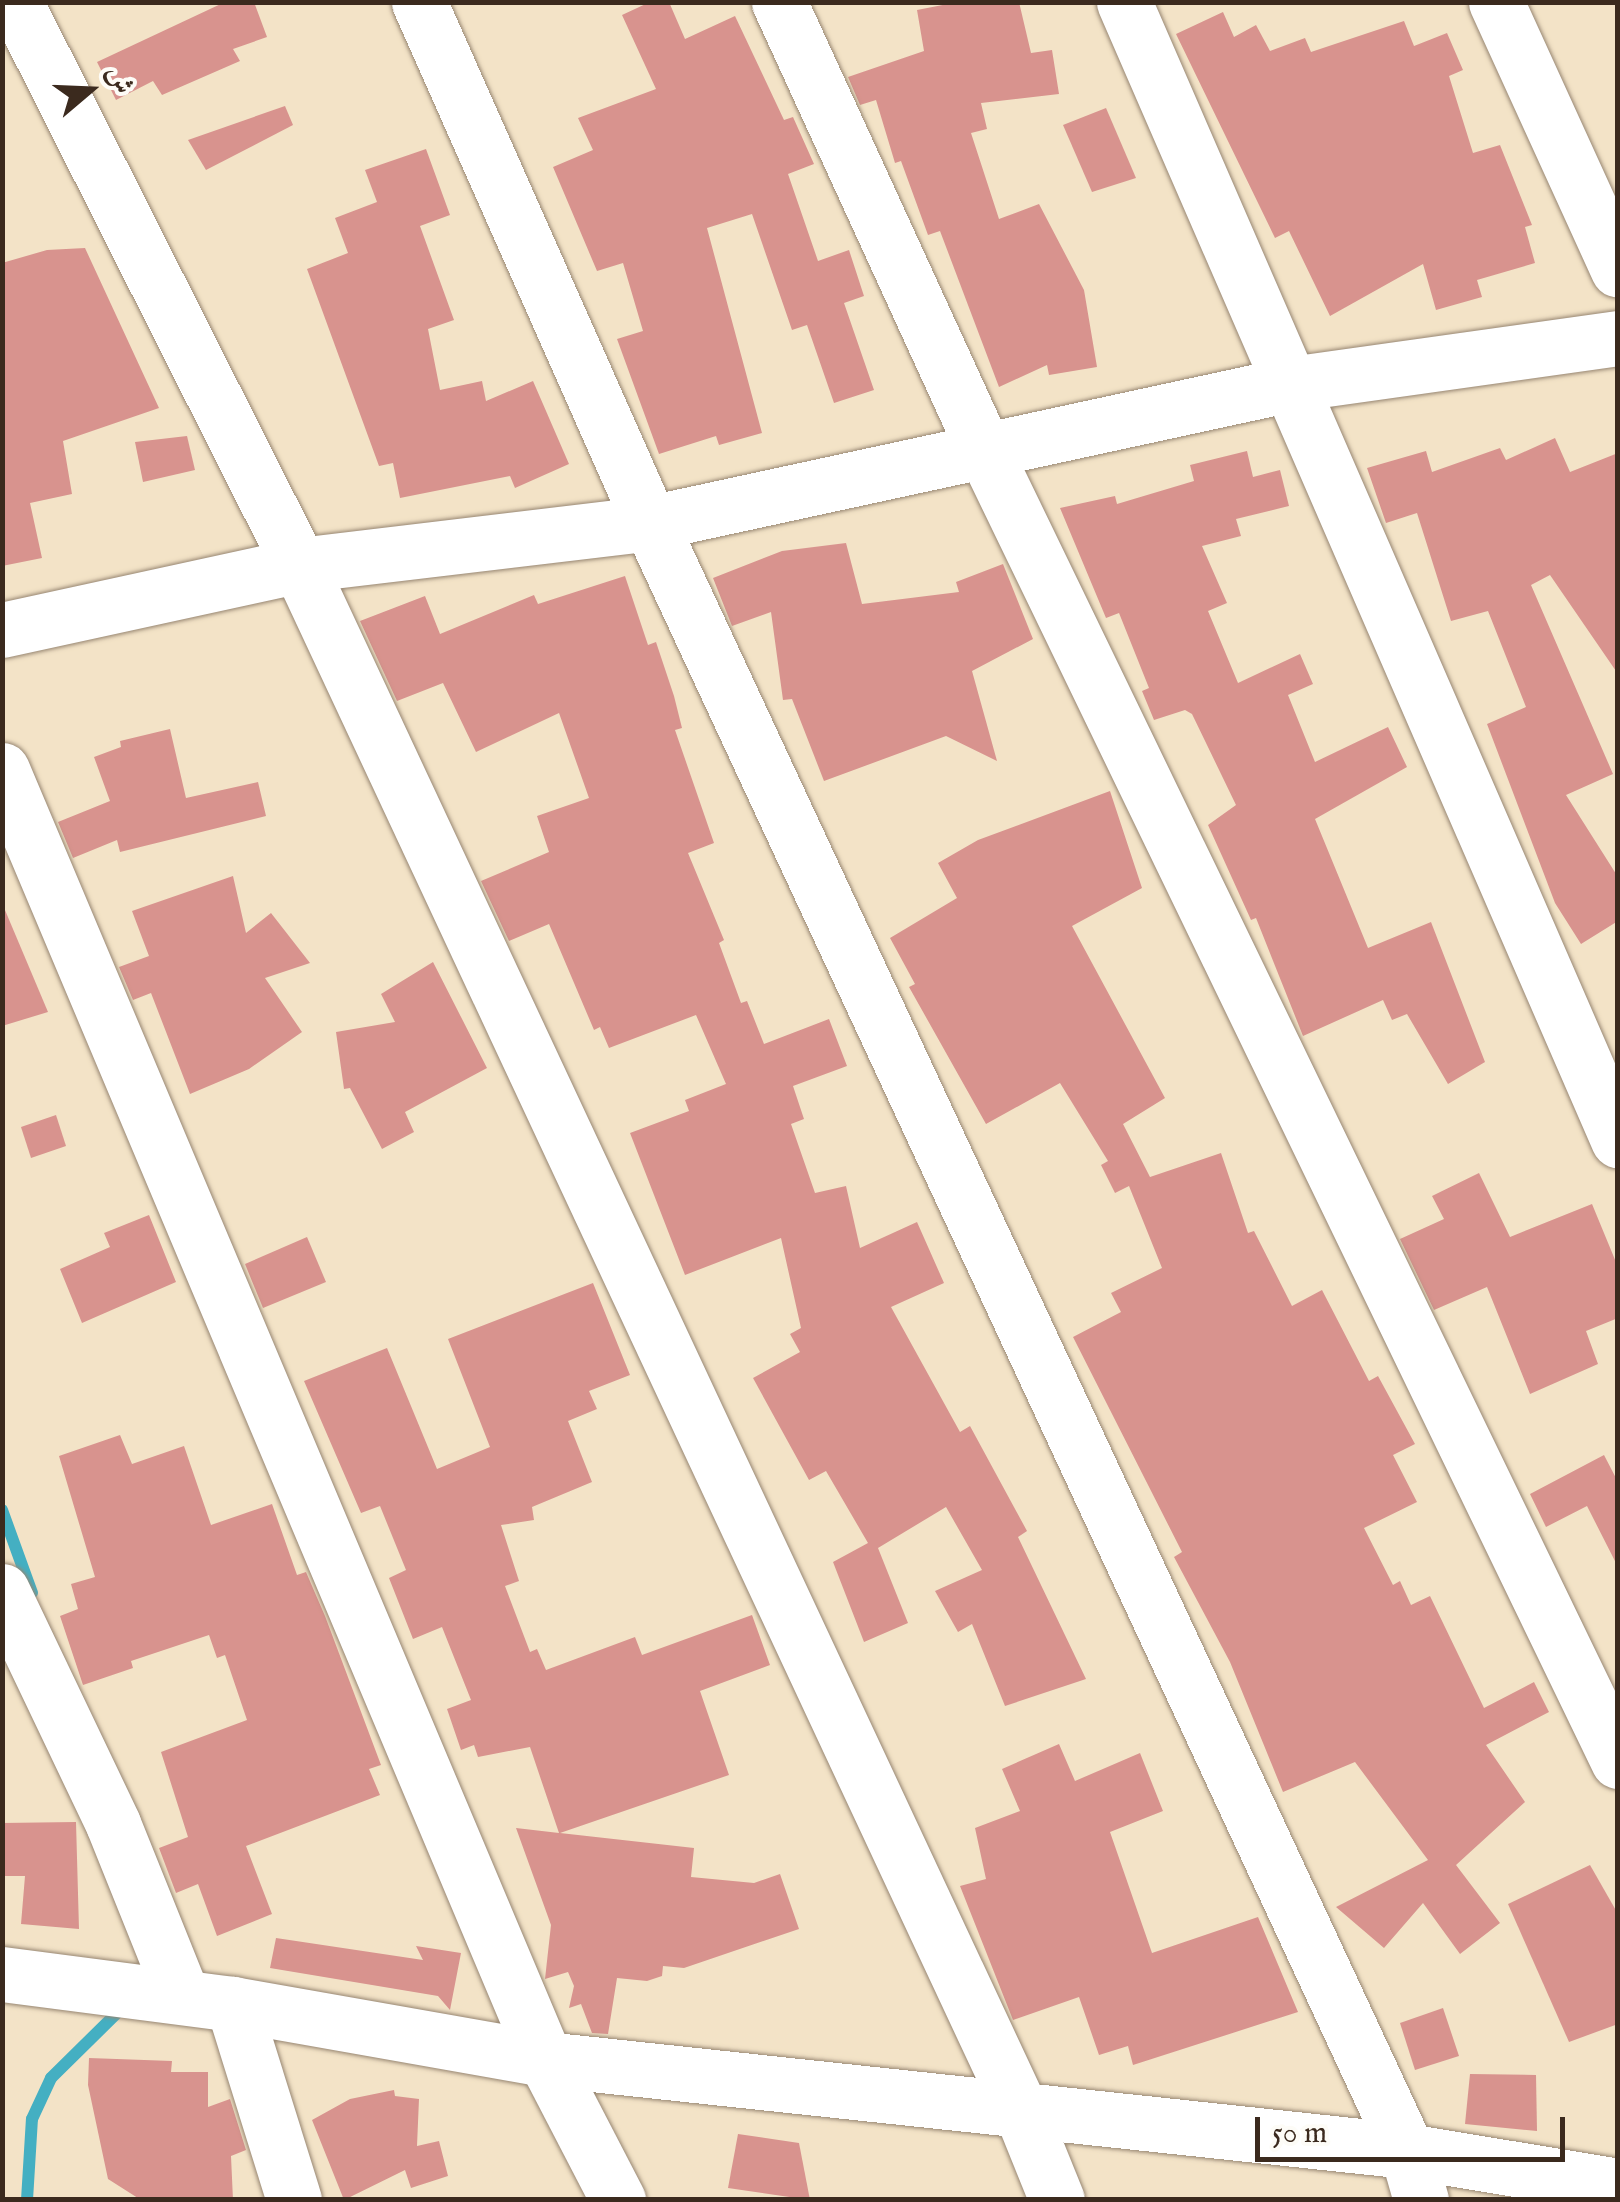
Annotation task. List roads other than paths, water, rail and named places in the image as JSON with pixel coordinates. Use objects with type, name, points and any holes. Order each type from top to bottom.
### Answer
[{"type":"street","points":[[14,2],[299,565],[1020,2106],[1056,2200]]},
{"type":"street","points":[[418,2],[650,523],[1414,2175]]},
{"type":"street","points":[[779,2],[986,454],[1618,1761]]},
{"type":"street","points":[[1124,2],[1618,1140]]},
{"type":"street","points":[[1496,2],[1618,270]]},
{"type":"street","points":[[2,630],[299,565],[650,523],[986,454],[1291,384],[1618,338]]},
{"type":"street","points":[[2,770],[545,2059],[618,2200]]},
{"type":"street","points":[[2,1591],[114,1824],[208,2000],[294,2200]]},
{"type":"street","points":[[2,1974],[208,2000],[545,2059],[1020,2106],[1414,2175],[1618,2186]]},
{"type":"waterway","points":[[2,1510],[32,1593]]},
{"type":"waterway","points":[[27,2200],[32,2119],[51,2078],[125,2005]]}]
